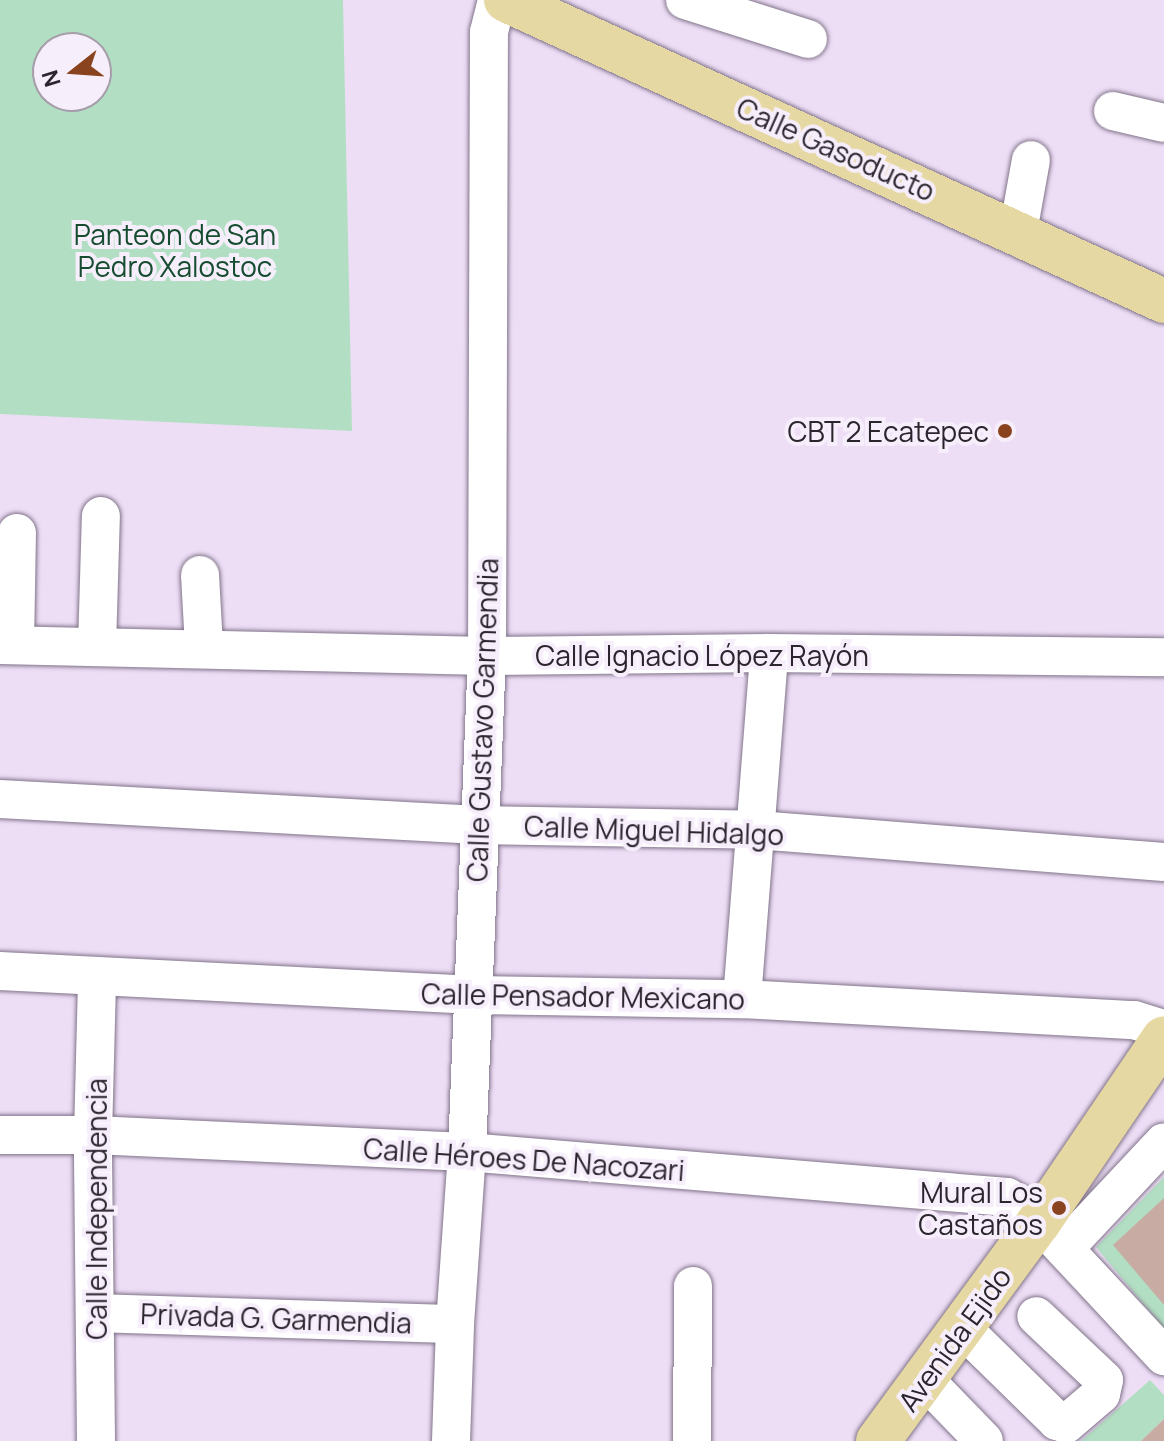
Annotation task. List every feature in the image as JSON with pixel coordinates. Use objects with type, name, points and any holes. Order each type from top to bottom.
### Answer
[{"type":"main road","name":"Calle Gasoducto","points":[[506,0],[1164,301]]},
{"type":"main road","name":"Avenida Ejido","points":[[895,1434],[924,1379],[961,1327],[1052,1235],[1164,1038]]},
{"type":"street","name":"Calle Gustavo Garmendia","points":[[451,1441],[455,1324],[467,1152],[487,656],[489,32],[497,0]]},
{"type":"street","points":[[685,0],[808,39]]},
{"type":"street","points":[[1113,111],[1164,123]]},
{"type":"street","points":[[1018,232],[1031,160]]},
{"type":"street","points":[[97,647],[101,516]]},
{"type":"street","points":[[7,645],[17,533]]},
{"type":"street","points":[[200,575],[204,647]]},
{"type":"street","name":"Calle Ignacio López Rayón","points":[[7,645],[204,647],[487,656],[769,653],[1164,657]]},
{"type":"street","points":[[742,999],[769,653]]},
{"type":"street","name":"Calle Miguel Hidalgo","points":[[0,799],[478,825],[757,830],[1164,862]]},
{"type":"street","name":"Calle Pensador Mexicano","points":[[0,971],[474,995],[742,999],[1134,1020],[1164,1029]]},
{"type":"street","name":"Calle Independencia","points":[[96,1441],[93,1135],[97,977]]},
{"type":"street","name":"Calle Héroes De Nacozari","points":[[0,1135],[93,1135],[467,1152],[992,1195],[1015,1200],[1052,1235],[1164,1356]]},
{"type":"street","points":[[1052,1235],[1164,1142]]},
{"type":"street","points":[[692,1441],[693,1286]]},
{"type":"street","name":"Privada G. Garmendia","points":[[97,1313],[455,1324]]},
{"type":"street","points":[[961,1327],[1057,1421],[1066,1424],[1101,1394],[1104,1380],[1036,1316]]},
{"type":"street","points":[[924,1379],[984,1441]]},
{"type":"green space","name":"Panteon de San Pedro Xalostoc","points":[[0,0],[343,0],[352,431],[0,414]]},
{"type":"green space","points":[[1164,1177],[1164,1329],[1096,1247]]},
{"type":"green space","points":[[1150,1380],[1164,1395],[1164,1419],[1141,1441],[1081,1441]]},
{"type":"building","points":[[1164,1198],[1164,1305],[1113,1245]]},
{"type":"building","points":[[1164,1419],[1164,1441],[1141,1441]]},
{"type":"place","name":"CBT 2 Ecatepec","points":[[1005,431]]},
{"type":"place","name":"Mural Los Castaños","points":[[1059,1208]]}]
